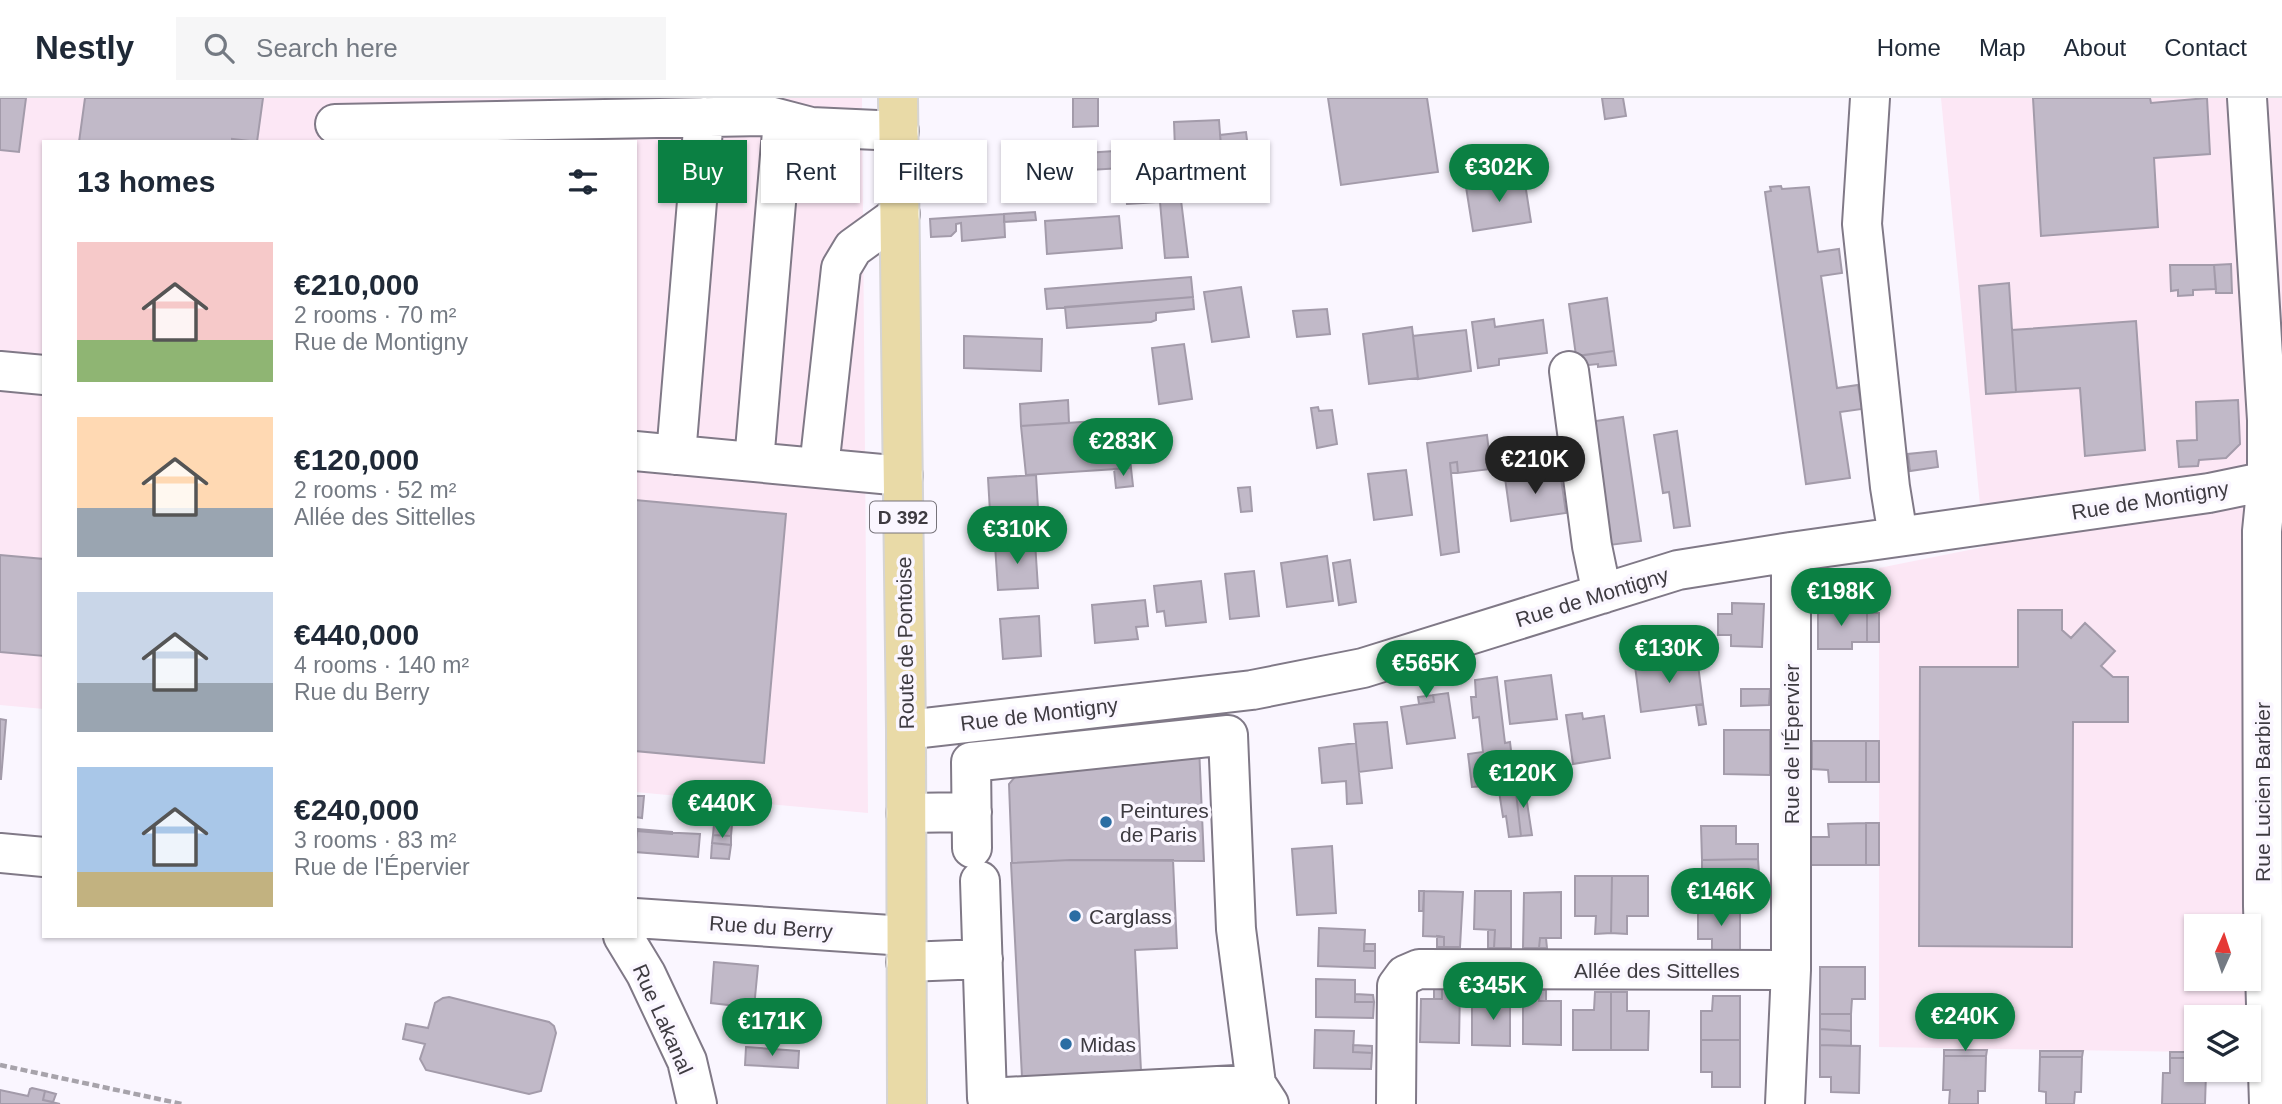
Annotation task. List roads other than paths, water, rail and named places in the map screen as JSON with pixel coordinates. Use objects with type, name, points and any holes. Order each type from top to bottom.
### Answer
[{"type":"main road","name":"Route de Pontoise","points":[[899,115],[907,1104]]},
{"type":"street","points":[[1870,98],[1861,224],[1898,537]]},
{"type":"street","name":"Rue Lucien Barbier","points":[[2247,98],[2267,420],[2274,481],[2262,531],[2272,916],[2269,1104]]},
{"type":"street","points":[[335,121],[539,131],[621,131],[704,117],[769,116],[811,127],[899,115]]},
{"type":"street","points":[[676,455],[704,117]]},
{"type":"street","points":[[754,462],[783,120]]},
{"type":"street","points":[[819,468],[841,268],[853,248],[900,214]]},
{"type":"street","points":[[0,371],[42,375]]},
{"type":"street","points":[[1569,371],[1592,546],[1602,594]]},
{"type":"street","points":[[637,451],[903,476]]},
{"type":"street","name":"Rue de Montigny","points":[[906,730],[1252,690],[1363,668],[1678,570],[2209,493],[2274,481]]},
{"type":"street","name":"Rue de l'Épervier","points":[[1786,1104],[1791,970],[1791,552]]},
{"type":"street","points":[[1228,735],[1236,929],[1263,1094],[987,1098],[983,960],[975,847],[971,762],[1228,735]]},
{"type":"street","points":[[906,813],[975,847]]},
{"type":"street","points":[[0,853],[42,857]]},
{"type":"street","name":"Rue du Berry","points":[[637,918],[983,960]]},
{"type":"street","name":"Rue Lakanal","points":[[624,938],[646,974],[687,1061],[697,1104]]},
{"type":"street","name":"Allée des Sittelles","points":[[1396,1104],[1397,986],[1405,975],[1419,969],[1791,970]]},
{"type":"place","name":"Peintures de Paris","points":[[1106,822]]},
{"type":"place","name":"Carglass","points":[[1075,916]]},
{"type":"place","name":"Midas","points":[[1066,1044]]}]
